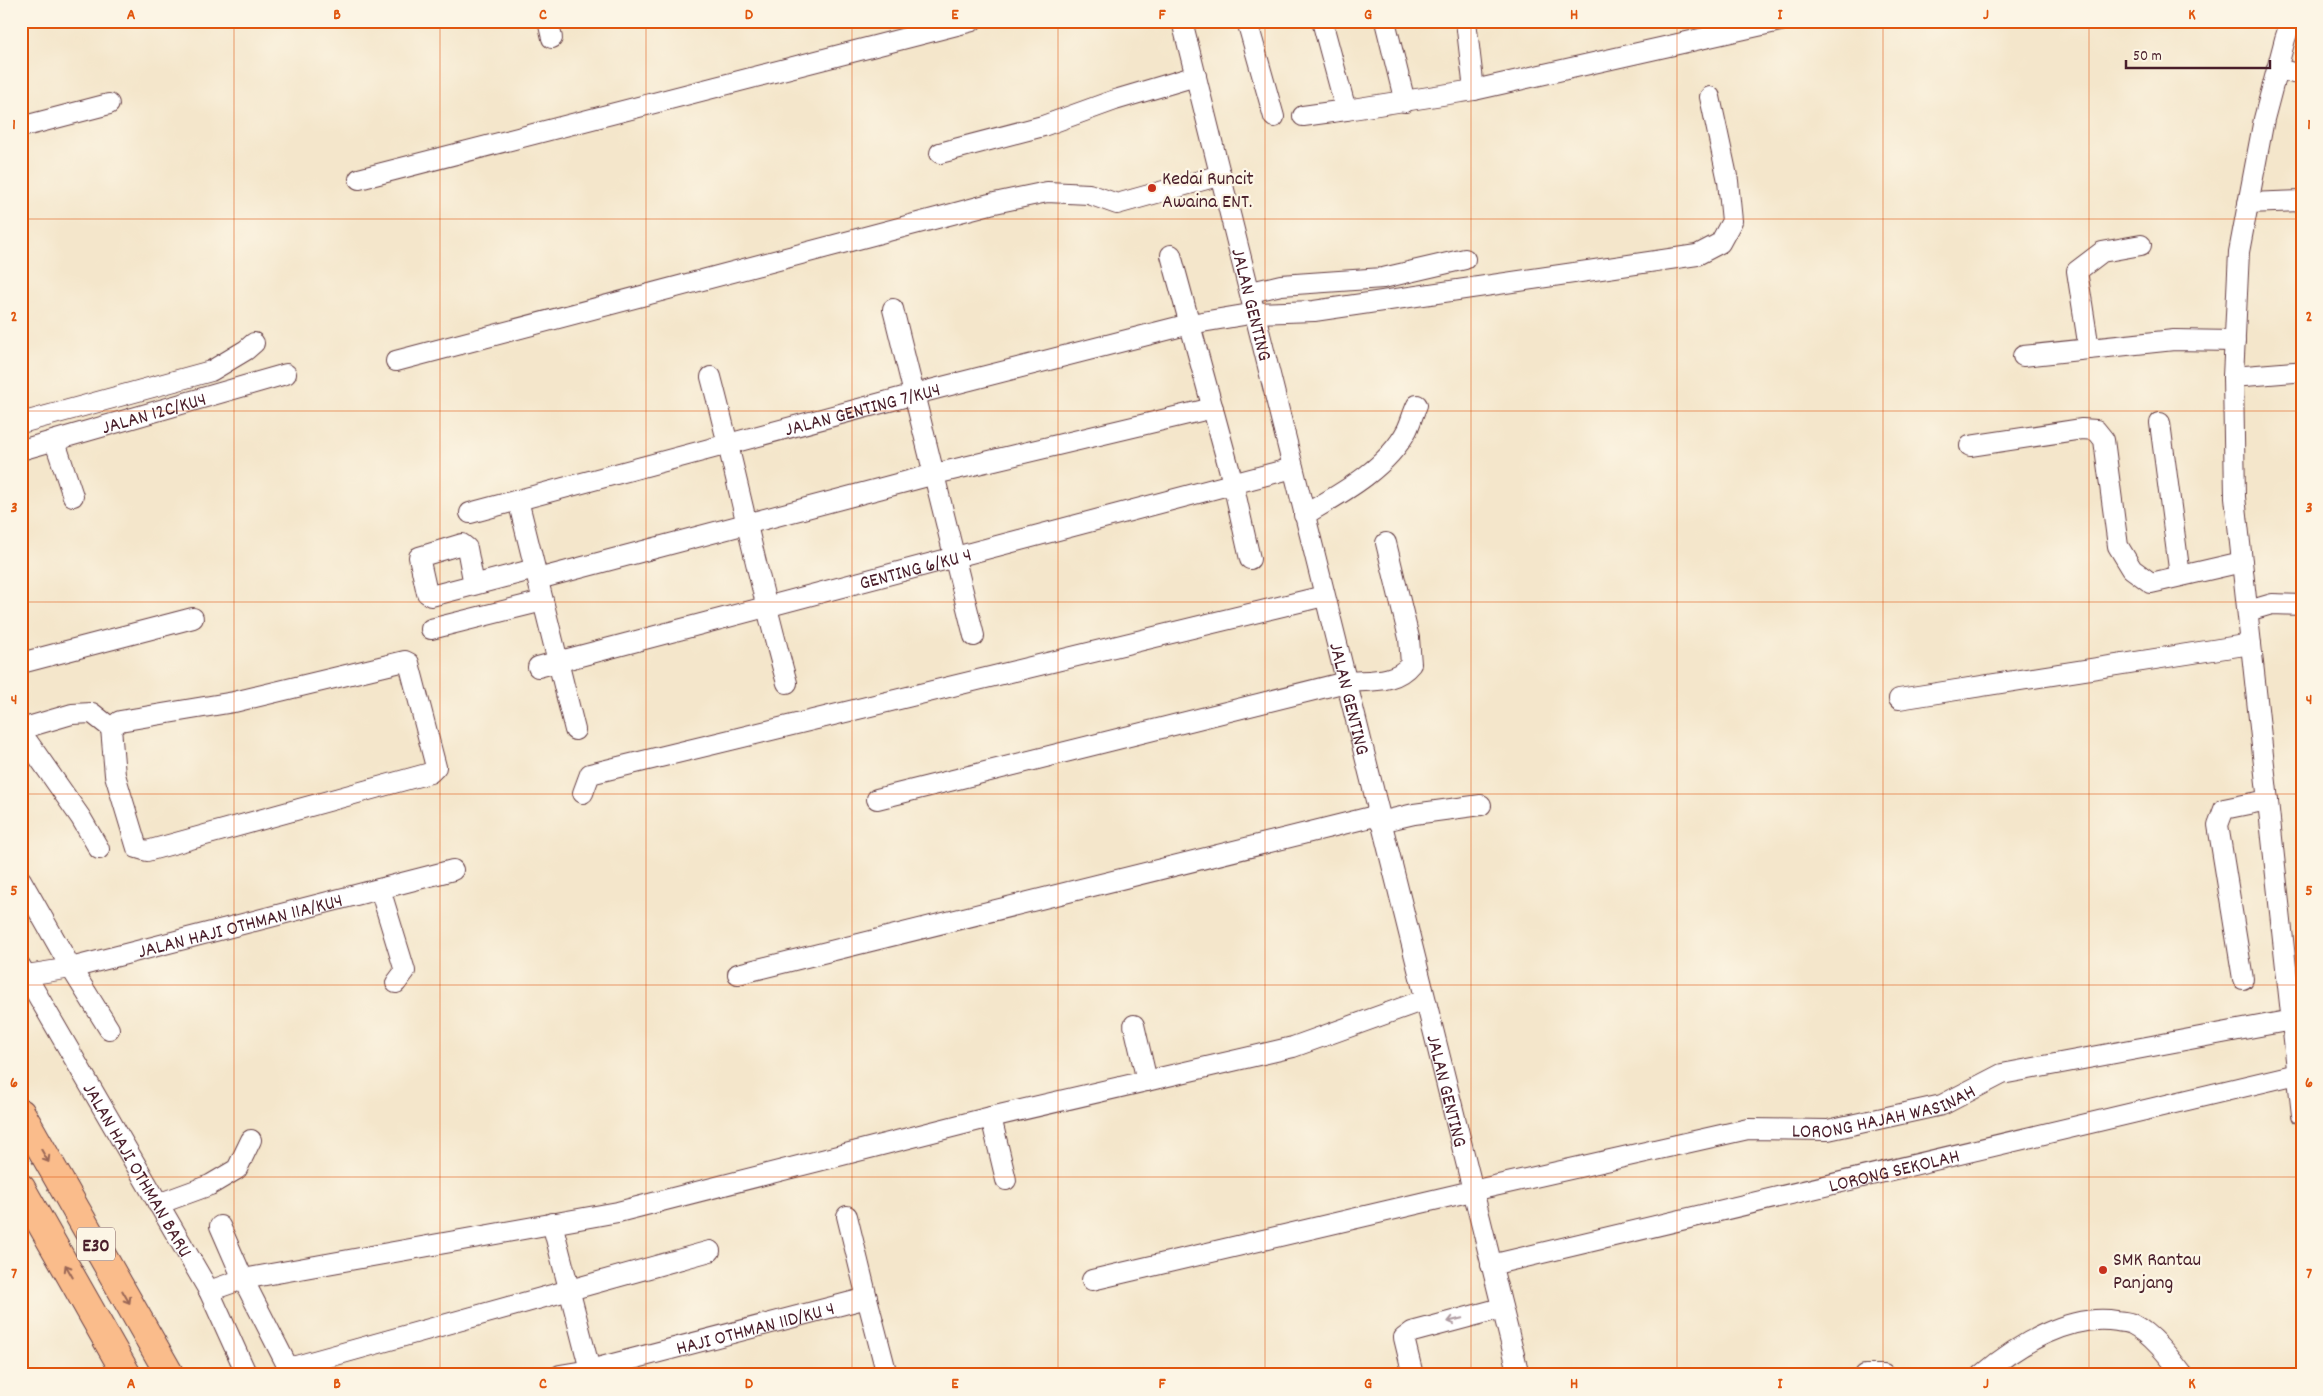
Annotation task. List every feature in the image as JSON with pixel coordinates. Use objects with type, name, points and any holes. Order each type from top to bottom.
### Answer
[{"type":"highway","name":"E30","points":[[21,1113],[170,1375]]},
{"type":"highway","name":"E30","points":[[21,1188],[127,1375]]},
{"type":"street","points":[[358,179],[972,21]]},
{"type":"street","name":"JALAN GENTING","points":[[1182,21],[1256,312],[1304,515],[1424,1000],[1519,1375]]},
{"type":"street","points":[[1247,21],[1274,117]]},
{"type":"street","points":[[1322,21],[1346,110]]},
{"type":"street","points":[[1386,21],[1405,102]]},
{"type":"street","points":[[1466,21],[1474,90]]},
{"type":"street","points":[[1302,116],[1405,102],[1474,90],[1780,21]]},
{"type":"street","points":[[2291,21],[2264,119],[2239,252],[2233,377],[2235,497],[2302,1115]]},
{"type":"street","points":[[2277,69],[2302,75]]},
{"type":"street","points":[[940,153],[1043,126],[1115,100],[1196,76]]},
{"type":"street","name":"JALAN GENTING 7/KU4","points":[[470,513],[915,394],[1190,324],[1256,312],[1314,311],[1697,255],[1720,243],[1732,221],[1728,181],[1710,97]]},
{"type":"street","points":[[21,127],[109,104]]},
{"type":"street","points":[[396,361],[990,204],[1047,192],[1090,194],[1117,204],[1221,175]]},
{"type":"street","points":[[2248,203],[2302,201]]},
{"type":"street","points":[[2089,349],[2077,271],[2102,252],[2141,245]]},
{"type":"street","points":[[1172,255],[1233,483],[1250,559]]},
{"type":"street","points":[[1251,292],[1281,285],[1382,278],[1465,259]]},
{"type":"street","points":[[893,309],[956,556],[974,636]]},
{"type":"street","points":[[2023,356],[2174,340],[2235,341]]},
{"type":"street","points":[[21,423],[211,370],[246,350],[254,343]]},
{"type":"street","points":[[2233,377],[2294,372]]},
{"type":"street","name":"JALAN 12C/KU4","points":[[21,450],[55,442],[286,374]]},
{"type":"street","points":[[711,377],[729,444],[765,607],[787,683]]},
{"type":"street","points":[[1304,515],[1335,497],[1384,460],[1406,431],[1417,405]]},
{"type":"street","points":[[474,585],[536,574],[747,524],[935,474],[1213,408]]},
{"type":"street","points":[[2160,423],[2180,576]]},
{"type":"street","points":[[1970,446],[2082,429],[2096,430],[2104,440],[2118,546],[2132,569],[2151,583],[2242,562]]},
{"type":"street","points":[[55,442],[73,496]]},
{"type":"street","name":"GENTING 6/KU 4","points":[[538,667],[1293,468]]},
{"type":"street","points":[[518,500],[575,730]]},
{"type":"street","points":[[877,799],[1346,682],[1391,679],[1404,673],[1411,664],[1409,638],[1386,543]]},
{"type":"street","points":[[583,792],[590,774],[1324,596]]},
{"type":"street","points":[[431,629],[543,601]]},
{"type":"street","points":[[2248,611],[2272,604],[2302,605]]},
{"type":"street","points":[[21,663],[193,618]]},
{"type":"street","points":[[1899,699],[2251,644]]},
{"type":"street","points":[[98,849],[81,818],[21,730],[72,714],[92,714],[111,728],[115,775],[137,848],[147,850],[430,773],[436,767],[409,663],[405,661],[234,702],[120,721],[111,728]]},
{"type":"street","points":[[2243,979],[2218,825],[2224,809],[2268,800]]},
{"type":"street","points":[[738,974],[1380,818],[1482,805]]},
{"type":"street","name":"JALAN HAJI OTHMAN 11A/KU4","points":[[24,971],[71,968],[453,870]]},
{"type":"street","points":[[21,880],[71,968],[109,1029]]},
{"type":"street","points":[[380,889],[405,971],[396,983]]},
{"type":"street","name":"JALAN HAJI OTHMAN BARU","points":[[24,971],[209,1292],[247,1375]]},
{"type":"street","points":[[209,1292],[243,1279],[618,1212],[991,1117],[1293,1047],[1424,1000]]},
{"type":"street","name":"LORONG HAJAH WASINAH","points":[[1092,1280],[1748,1129],[1828,1130],[1942,1104],[2002,1074],[2292,1020]]},
{"type":"street","points":[[1134,1025],[1146,1081]]},
{"type":"street","name":"LORONG SEKOLAH","points":[[1491,1265],[2298,1074]]},
{"type":"street","points":[[991,1117],[1006,1180]]},
{"type":"street","points":[[158,1204],[210,1185],[237,1169],[251,1140]]},
{"type":"street","points":[[847,1216],[887,1375]]},
{"type":"street","points":[[552,1223],[590,1370]]},
{"type":"street","points":[[220,1226],[243,1279],[291,1371],[710,1251]]},
{"type":"street","name":"HAJI OTHMAN 11D/KU 4","points":[[560,1375],[590,1370],[867,1298]]},
{"type":"street","points":[[1413,1375],[1404,1338],[1412,1332],[1502,1308]]},
{"type":"street","points":[[1982,1375],[2020,1347],[2049,1332],[2082,1321],[2106,1319],[2131,1323],[2166,1352],[2184,1375]]},
{"type":"street","points":[[1865,1375],[1884,1375]]},
{"type":"place","name":"Kedai Runcit Awaina ENT.","points":[[1152,188]]},
{"type":"place","name":"SMK Rantau Panjang","points":[[2103,1270]]}]
